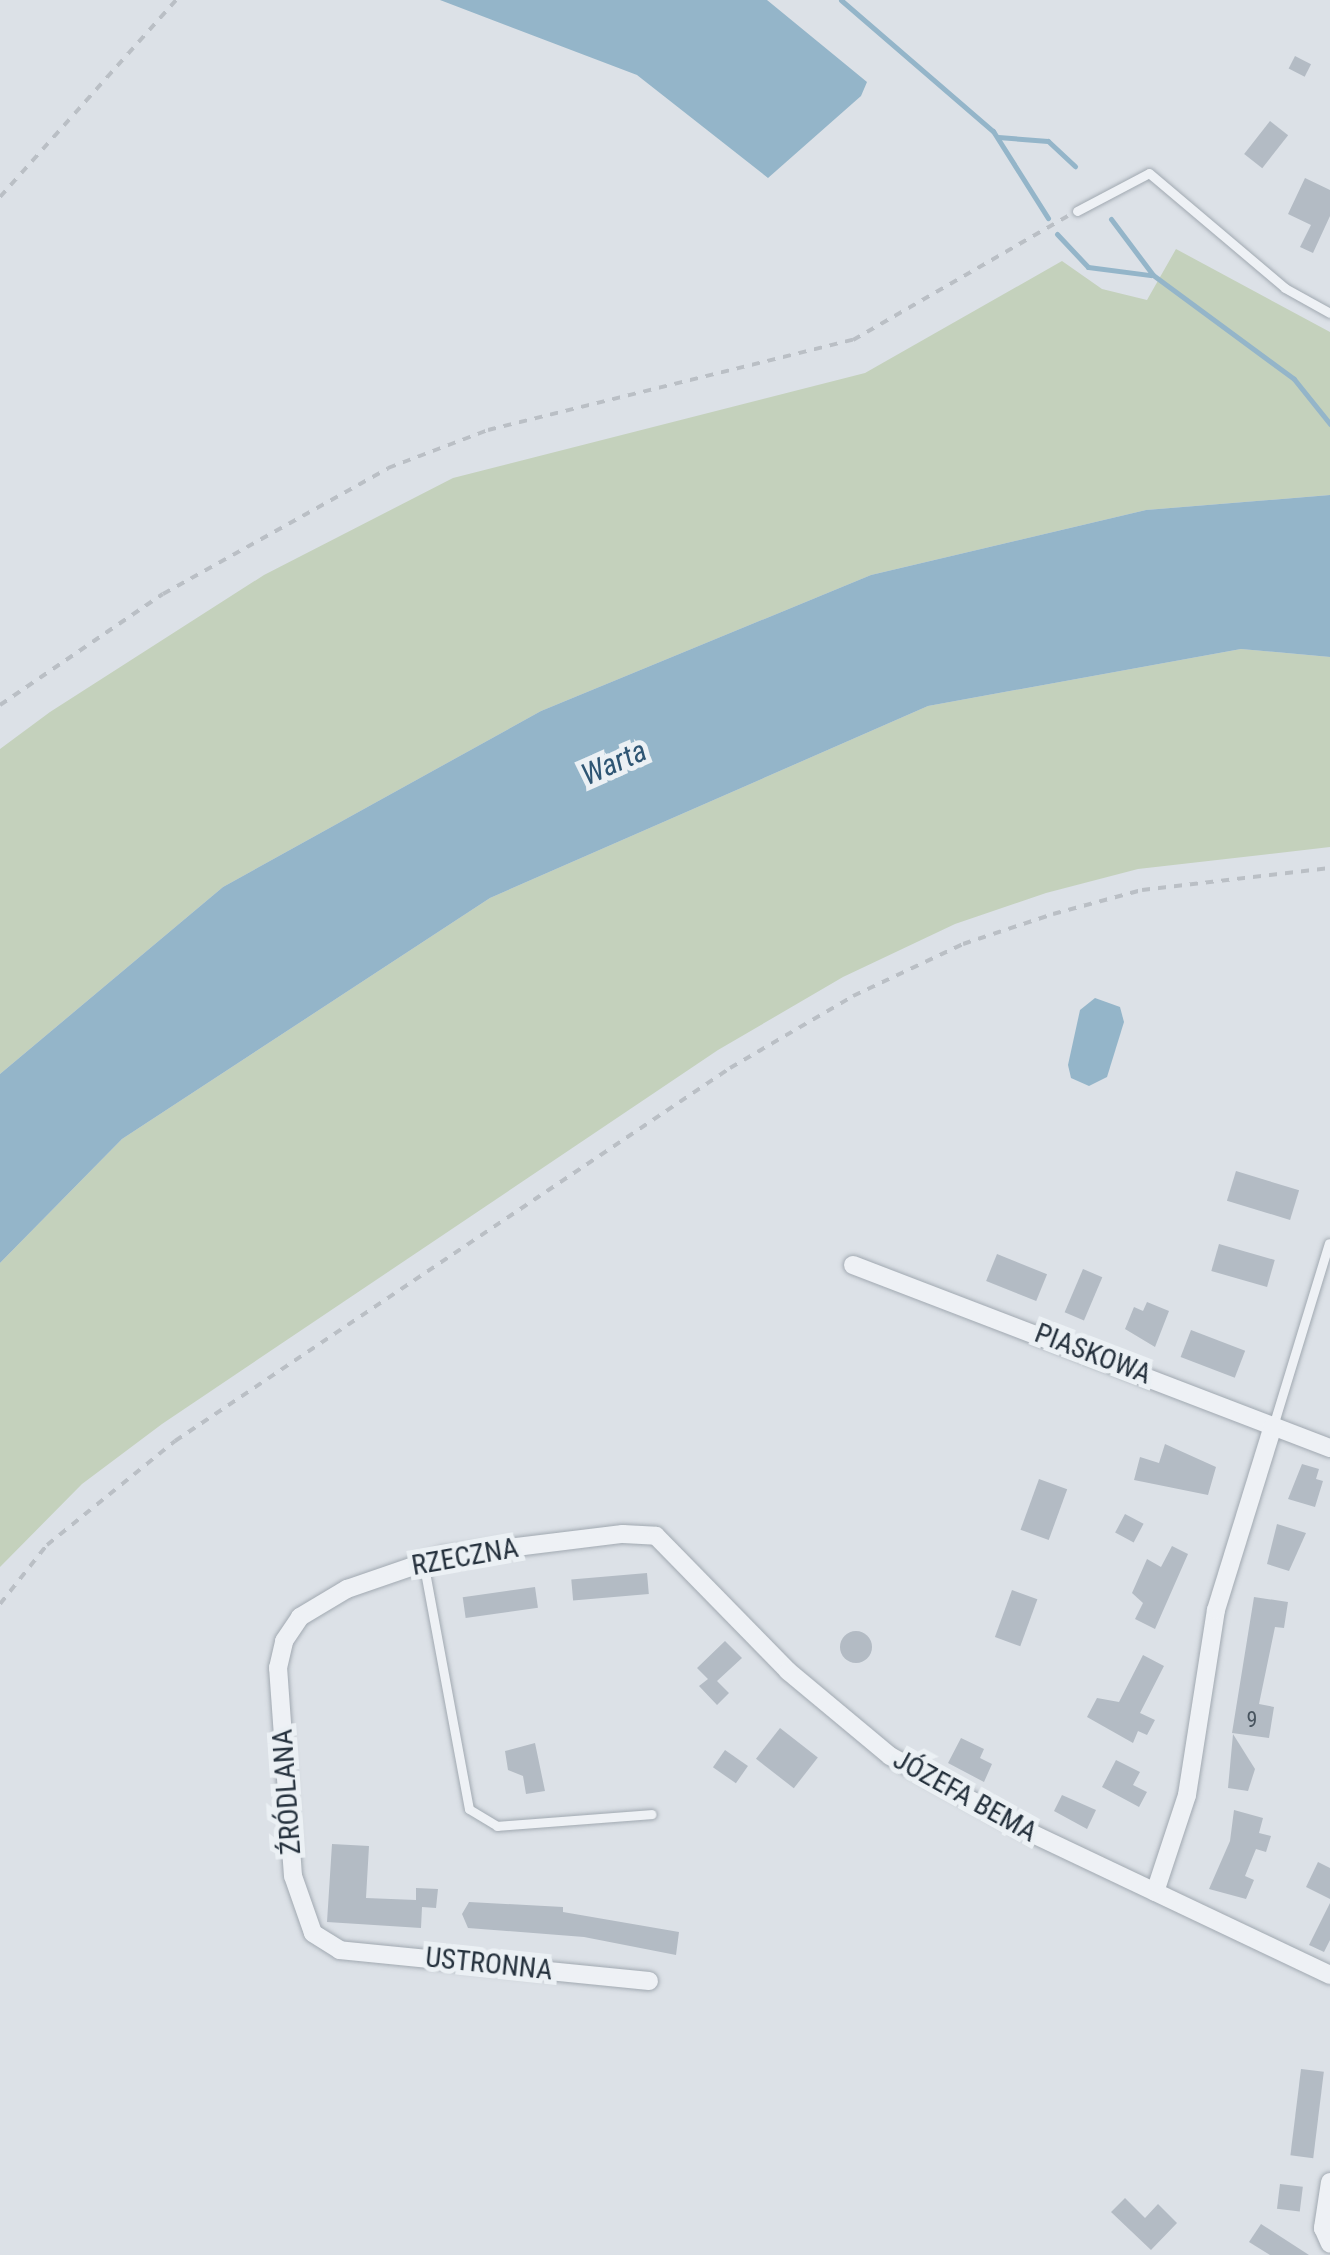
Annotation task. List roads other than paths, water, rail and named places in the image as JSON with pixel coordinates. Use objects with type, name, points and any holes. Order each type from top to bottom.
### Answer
[{"type":"street","name":"PIASKOWA","points":[[853,1265],[1330,1448]]},
{"type":"street","points":[[1155,1892],[1187,1795],[1221,1592],[1273,1426]]},
{"type":"street","name":"RZECZNA","points":[[290,1629],[329,1598],[423,1561],[623,1534],[656,1536]]},
{"type":"street","name":"JÓZEFA BEMA","points":[[656,1536],[788,1671],[874,1744],[957,1794],[1330,1975]]},
{"type":"street","name":"ŹRÓDLANA","points":[[290,1629],[278,1668],[291,1860],[306,1920],[329,1946]]},
{"type":"street","name":"USTRONNA","points":[[329,1946],[648,1980]]},
{"type":"street","points":[[1330,2182],[1323,2228],[1330,2244]]},
{"type":"lane","points":[[1077,211],[1149,173],[1286,288],[1330,313]]},
{"type":"lane","points":[[1273,1426],[1329,1242]]},
{"type":"lane","points":[[423,1561],[469,1810],[498,1826],[652,1814]]},
{"type":"water","points":[[440,0],[767,0],[867,82],[861,96],[768,178],[637,75]]},
{"type":"water","name":"Warta","points":[[1330,495],[1330,657],[1241,649],[928,706],[490,898],[122,1139],[0,1263],[0,1074],[223,887],[541,711],[871,575],[1146,510]]},
{"type":"water","points":[[1095,998],[1120,1007],[1124,1022],[1107,1077],[1089,1086],[1071,1078],[1068,1065],[1080,1010]]},
{"type":"waterway","points":[[841,0],[993,131],[1048,218]]},
{"type":"waterway","points":[[998,137],[1048,141],[1075,166]]},
{"type":"waterway","points":[[1111,219],[1153,275],[1294,379],[1330,424]]},
{"type":"waterway","points":[[1057,234],[1088,267],[1150,275]]}]
